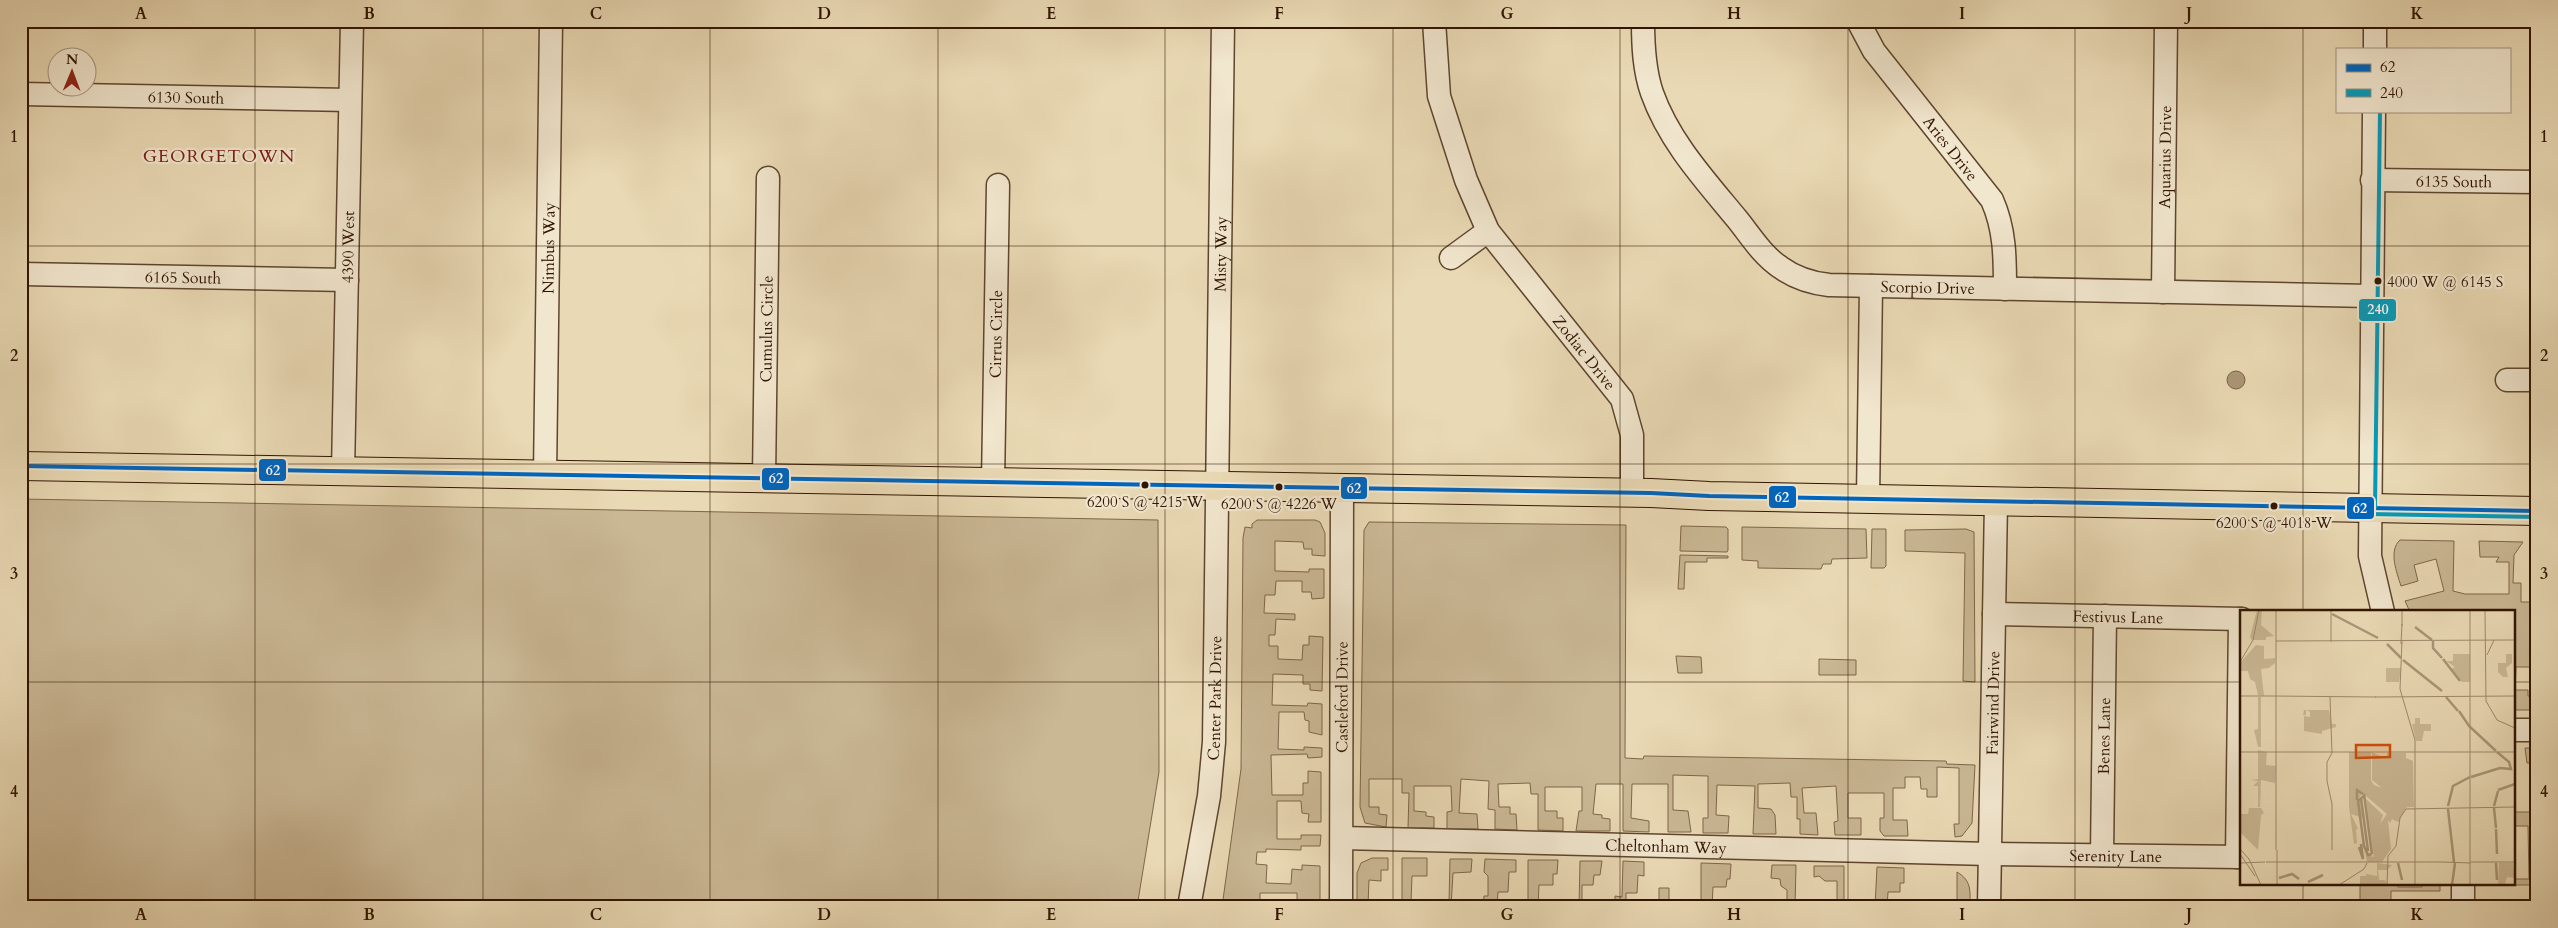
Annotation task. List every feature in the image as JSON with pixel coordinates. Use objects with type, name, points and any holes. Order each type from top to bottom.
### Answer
[{"type":"main road","points":[[21,466],[1632,493],[2537,511]]},
{"type":"street","name":"4390 West","points":[[343,472],[352,21]]},
{"type":"street","name":"Nimbus Way","points":[[545,476],[551,21]]},
{"type":"street","name":"Misty Way","points":[[1217,486],[1223,21]]},
{"type":"street","name":"Zodiac Drive","points":[[1434,21],[1439,96],[1466,180],[1488,231],[1622,400],[1632,435],[1632,493]]},
{"type":"street","name":"Scorpio Drive","points":[[1643,21],[1643,50],[1651,90],[1662,117],[1676,143],[1767,256],[1791,275],[1812,283],[1871,286],[2370,296]]},
{"type":"street","name":"Aries Drive","points":[[1858,21],[1874,51],[1992,200],[1999,217],[2003,239],[2005,288]]},
{"type":"street","name":"Aquarius Drive","points":[[2163,292],[2166,21]]},
{"type":"street","points":[[2374,48],[2375,21]]},
{"type":"street","name":"6130 South","points":[[21,94],[350,100]]},
{"type":"street","points":[[2374,112],[2370,296],[2369,508],[2370,556],[2383,610]]},
{"type":"street","name":"Cumulus Circle","points":[[764,479],[768,178]]},
{"type":"street","name":"6135 South","points":[[2372,180],[2537,182]]},
{"type":"street","name":"Cirrus Circle","points":[[993,483],[998,185]]},
{"type":"street","points":[[1451,258],[1488,231]]},
{"type":"street","name":"6165 South","points":[[21,274],[347,280]]},
{"type":"street","points":[[1868,498],[1871,286]]},
{"type":"street","points":[[2507,380],[2537,380]]},
{"type":"street","name":"Center Park Drive","points":[[1189,907],[1209,796],[1214,742],[1217,486]]},
{"type":"street","name":"Castleford Drive","points":[[1341,907],[1342,488]]},
{"type":"street","name":"Fairwind Drive","points":[[1989,907],[1996,501]]},
{"type":"street","name":"Festivus Lane","points":[[1994,614],[2240,620]]},
{"type":"street","name":"Benes Lane","points":[[2102,855],[2105,616]]},
{"type":"street","points":[[2516,730],[2537,730]]},
{"type":"street","points":[[2239,857],[2240,738]]},
{"type":"street","name":"Cheltonham Way","points":[[1342,838],[1990,854]]},
{"type":"street","name":"Serenity Lane","points":[[1990,854],[2239,857]]},
{"type":"street","points":[[2462,907],[2463,886]]},
{"type":"shaded area","points":[[2232,371],[2240,371],[2245,376],[2243,387],[2232,389],[2227,384],[2227,376]]},
{"type":"shaded area","points":[[21,499],[1158,520],[1159,772],[1137,907],[21,907]]},
{"type":"shaded area","points":[[1257,520],[1315,520],[1320,522],[1325,533],[1325,556],[1312,555],[1312,549],[1304,549],[1303,542],[1275,541],[1275,571],[1309,572],[1309,569],[1324,569],[1324,598],[1312,599],[1311,592],[1302,592],[1302,581],[1276,581],[1275,595],[1265,595],[1264,613],[1295,614],[1295,620],[1276,619],[1275,635],[1269,635],[1269,646],[1278,646],[1278,659],[1302,660],[1303,645],[1309,645],[1309,636],[1323,637],[1322,691],[1310,690],[1310,684],[1303,684],[1303,675],[1273,674],[1272,705],[1307,706],[1308,703],[1322,704],[1322,735],[1309,732],[1309,721],[1305,720],[1304,712],[1279,712],[1278,749],[1304,750],[1304,747],[1322,748],[1322,757],[1308,758],[1307,754],[1271,755],[1272,795],[1303,795],[1303,783],[1308,783],[1308,771],[1321,772],[1321,822],[1308,822],[1309,814],[1302,813],[1301,801],[1277,801],[1277,839],[1301,839],[1301,835],[1321,835],[1320,846],[1301,846],[1301,850],[1266,849],[1266,852],[1257,852],[1256,864],[1267,865],[1266,883],[1291,884],[1292,869],[1302,870],[1302,865],[1320,866],[1320,907],[1305,907],[1305,901],[1297,901],[1297,893],[1260,893],[1260,903],[1270,903],[1270,907],[1222,907],[1241,769],[1243,538],[1245,527],[1252,528],[1252,524]]},
{"type":"shaded area","points":[[1369,522],[1626,525],[1625,758],[1643,759],[1644,756],[1946,761],[1947,764],[1975,765],[1972,823],[1962,836],[1955,837],[1954,824],[1959,824],[1959,768],[1937,767],[1937,797],[1927,797],[1927,789],[1921,789],[1920,777],[1905,777],[1905,788],[1893,788],[1893,820],[1907,820],[1908,836],[1884,836],[1880,831],[1880,818],[1884,818],[1884,793],[1848,793],[1848,818],[1861,818],[1861,835],[1835,835],[1834,822],[1838,821],[1836,786],[1802,788],[1804,813],[1816,813],[1818,835],[1800,834],[1800,819],[1797,819],[1797,797],[1791,797],[1790,783],[1758,784],[1758,808],[1771,809],[1775,815],[1776,834],[1753,834],[1755,786],[1717,785],[1716,815],[1729,816],[1728,833],[1703,833],[1703,818],[1708,818],[1708,776],[1673,775],[1673,810],[1688,811],[1691,832],[1668,832],[1668,784],[1632,784],[1631,818],[1649,821],[1649,832],[1623,831],[1623,784],[1596,784],[1593,814],[1602,815],[1602,818],[1610,819],[1610,831],[1576,831],[1579,811],[1582,811],[1582,787],[1545,787],[1545,811],[1557,811],[1557,818],[1563,818],[1563,831],[1538,830],[1538,794],[1531,794],[1530,783],[1498,784],[1499,807],[1510,807],[1510,814],[1516,814],[1517,830],[1495,829],[1495,810],[1488,809],[1489,781],[1461,779],[1459,813],[1477,814],[1478,829],[1447,829],[1447,812],[1452,811],[1451,786],[1414,786],[1414,811],[1426,812],[1426,816],[1434,817],[1434,828],[1408,828],[1409,793],[1402,793],[1402,779],[1369,779],[1369,807],[1379,807],[1379,814],[1387,815],[1386,827],[1365,823],[1360,807],[1364,530]]},
{"type":"shaded area","points":[[1681,526],[1726,527],[1728,529],[1727,552],[1680,551]]},
{"type":"shaded area","points":[[1742,527],[1866,529],[1867,558],[1832,559],[1831,564],[1823,564],[1821,569],[1758,568],[1758,561],[1742,560]]},
{"type":"shaded area","points":[[1872,529],[1886,529],[1886,566],[1884,568],[1871,568]]},
{"type":"shaded area","points":[[1966,529],[1974,532],[1975,682],[1963,681],[1965,553],[1905,551],[1905,530]]},
{"type":"shaded area","points":[[2400,540],[2454,541],[2453,591],[2465,594],[2509,594],[2509,562],[2496,562],[2499,557],[2480,557],[2479,541],[2523,542],[2514,555],[2513,583],[2521,583],[2521,602],[2537,602],[2537,667],[2516,667],[2516,610],[2409,610],[2405,601],[2444,591],[2436,559],[2414,565],[2418,581],[2401,586],[2394,556],[2396,545]]},
{"type":"shaded area","points":[[1680,555],[1728,556],[1728,558],[1707,558],[1707,562],[1685,562],[1684,589],[1678,589]]},
{"type":"shaded area","points":[[1676,656],[1701,657],[1702,673],[1678,673]]},
{"type":"shaded area","points":[[1819,659],[1856,660],[1856,675],[1819,675]]},
{"type":"shaded area","points":[[2516,690],[2528,690],[2528,696],[2536,696],[2536,710],[2516,710]]},
{"type":"shaded area","points":[[2525,748],[2537,748],[2537,885],[2516,885],[2516,879],[2529,879],[2528,826],[2516,826],[2516,812],[2532,812],[2533,763],[2527,763]]},
{"type":"shaded area","points":[[1372,858],[1388,858],[1388,870],[1381,870],[1381,881],[1369,880],[1368,905],[1386,907],[1357,907],[1357,873],[1361,863]]},
{"type":"shaded area","points":[[1402,858],[1427,858],[1427,876],[1412,876],[1411,902],[1449,903],[1450,859],[1472,859],[1471,872],[1453,873],[1451,907],[1402,907]]},
{"type":"shaded area","points":[[1485,859],[1516,860],[1516,872],[1509,872],[1508,892],[1498,892],[1497,907],[1483,907],[1484,896],[1488,896],[1488,876],[1484,872]]},
{"type":"shaded area","points":[[1528,860],[1558,860],[1557,874],[1553,874],[1553,885],[1539,885],[1538,907],[1528,907]]},
{"type":"shaded area","points":[[1580,861],[1602,861],[1600,875],[1594,875],[1593,885],[1582,885],[1582,907],[1579,907]]},
{"type":"shaded area","points":[[1623,861],[1644,862],[1644,876],[1638,875],[1637,893],[1626,893],[1626,907],[1615,907],[1615,896],[1622,897]]},
{"type":"shaded area","points":[[1701,863],[1731,864],[1730,879],[1727,879],[1726,887],[1713,887],[1712,907],[1701,907]]},
{"type":"shaded area","points":[[1772,865],[1796,865],[1795,907],[1787,907],[1787,890],[1781,886],[1780,879],[1771,878]]},
{"type":"shaded area","points":[[1814,866],[1844,866],[1844,907],[1837,907],[1837,881],[1825,881],[1819,876],[1814,877]]},
{"type":"shaded area","points":[[1877,867],[1904,868],[1904,883],[1900,883],[1900,892],[1888,892],[1887,907],[1875,907]]},
{"type":"shaded area","points":[[1957,872],[1968,883],[1970,907],[1957,907]]},
{"type":"shaded area","points":[[2360,886],[2440,886],[2440,891],[2391,891],[2391,907],[2360,907]]},
{"type":"shaded area","points":[[1659,888],[1669,888],[1669,907],[1659,907]]},
{"type":"transit line","name":"240","points":[[2375,508],[2380,112]]},
{"type":"transit line","name":"62","points":[[21,466],[1651,493],[1709,496],[2537,511]]},
{"type":"transit line","name":"240","points":[[2369,514],[2537,517]]},
{"type":"place","name":"4000 W @ 6145 S","points":[[2378,281]]},
{"type":"place","name":"6200 S @ 4215 W","points":[[1145,485]]},
{"type":"place","name":"6200 S @ 4226 W","points":[[1279,487]]},
{"type":"place","name":"6200 S @ 4018 W","points":[[2274,506]]},
{"type":"district","name":"GEORGETOWN","points":[[219,156]]}]
